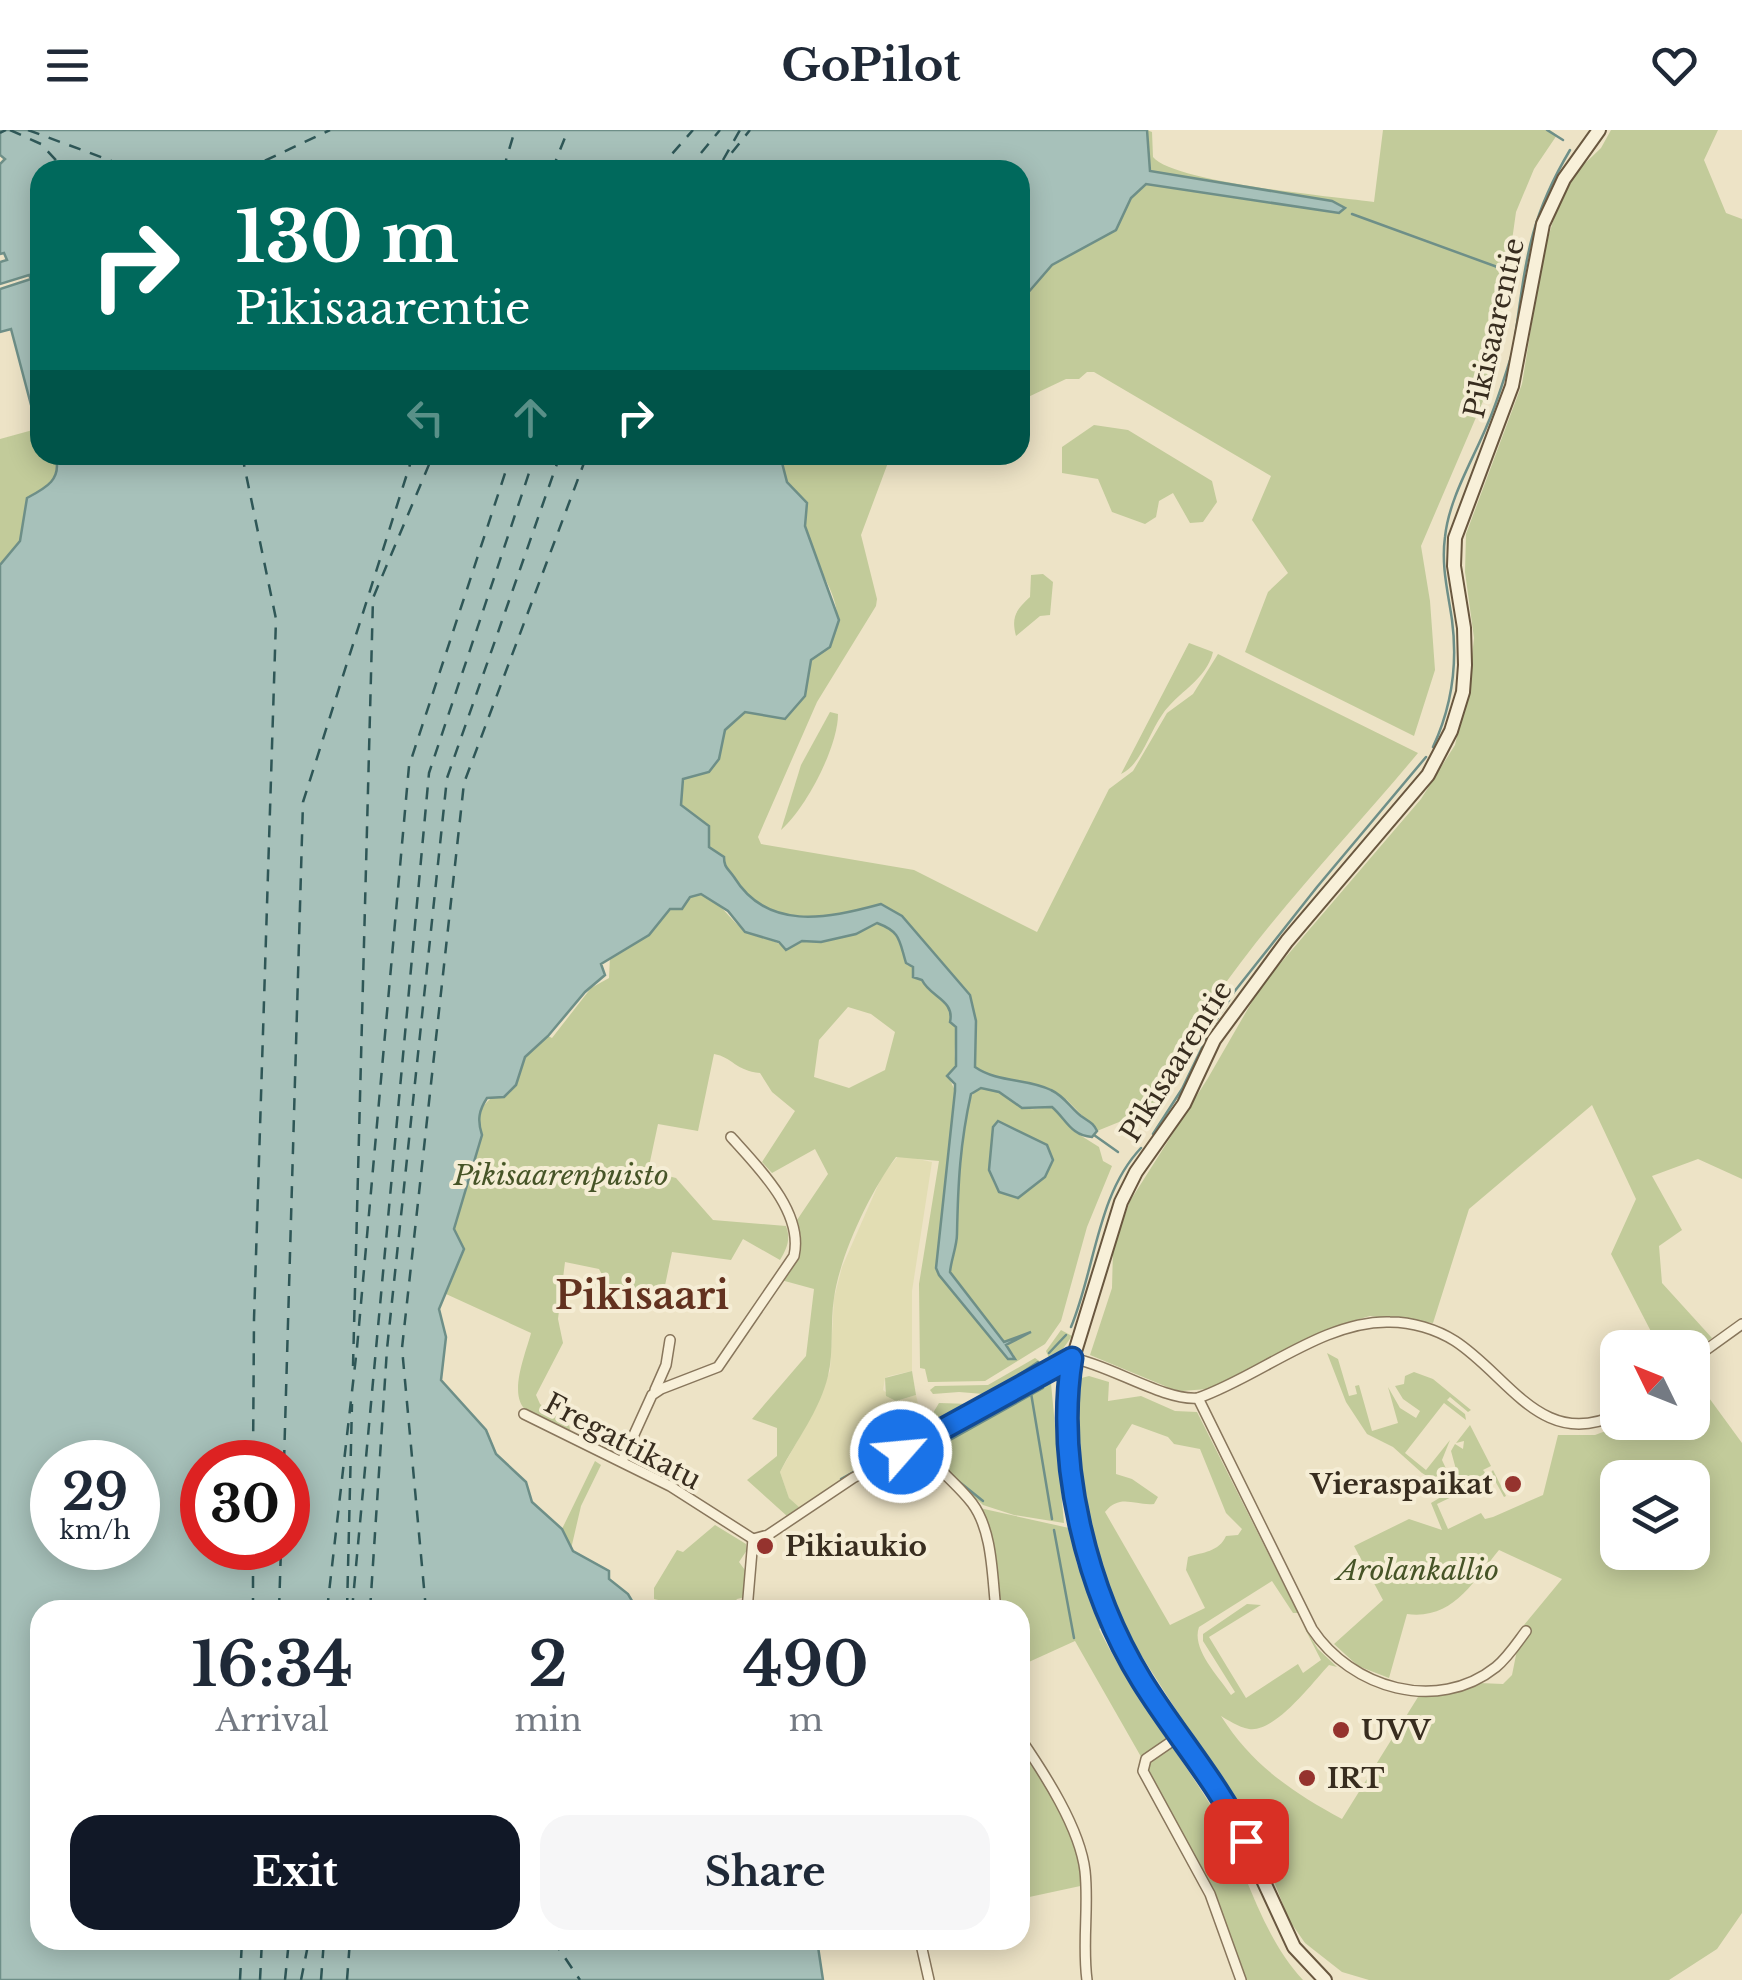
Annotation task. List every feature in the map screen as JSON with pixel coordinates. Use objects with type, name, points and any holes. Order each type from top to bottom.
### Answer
[{"type":"street","name":"Pikisaarentie","points":[[1325,1980],[1294,1946],[1230,1809],[1131,1662],[1106,1609],[1090,1564],[1075,1493],[1070,1448],[1072,1358],[1121,1202],[1136,1172],[1184,1104],[1214,1040],[1287,941],[1428,775],[1445,746],[1460,702],[1465,664],[1464,628],[1454,566],[1455,538],[1512,386],[1543,224],[1564,178],[1599,130]]},
{"type":"street","points":[[652,1396],[718,1367],[794,1256],[796,1236],[789,1216],[771,1186],[731,1137]]},
{"type":"street","points":[[748,1600],[753,1539],[768,1535],[833,1489],[1072,1358],[1087,1360],[1182,1398],[1198,1398],[1345,1328],[1391,1322],[1432,1329],[1450,1338],[1522,1401],[1556,1421],[1582,1425],[1600,1420]]},
{"type":"street","points":[[1710,1347],[1742,1324]]},
{"type":"street","points":[[622,1462],[666,1365],[670,1340]]},
{"type":"street","points":[[1198,1398],[1306,1618],[1326,1649],[1350,1669],[1400,1690],[1426,1691],[1458,1685],[1498,1666],[1526,1630]]},
{"type":"street","name":"Fregattikatu","points":[[524,1414],[670,1486],[753,1539]]},
{"type":"street","points":[[922,1442],[936,1467],[979,1515],[995,1600]]},
{"type":"street","points":[[1181,1735],[1146,1759],[1143,1772],[1210,1894],[1240,1980]]},
{"type":"street","points":[[1030,1754],[1056,1796],[1080,1852],[1085,1872],[1087,1980]]},
{"type":"street","points":[[922,1950],[929,1980]]},
{"type":"shaded area","points":[[899,1155],[932,1162],[912,1291],[912,1371],[885,1378],[883,1390],[896,1401],[916,1395],[921,1417],[883,1443],[886,1452],[799,1507],[789,1498],[780,1472],[811,1417],[830,1371],[834,1298],[842,1267],[883,1174]]},
{"type":"green space","points":[[1147,130],[1152,132],[1153,157],[1190,174],[1374,202],[1383,130],[1550,130],[1557,135],[1534,169],[1516,212],[1495,362],[1483,401],[1421,546],[1435,670],[1414,736],[1245,652],[1268,592],[1288,573],[1252,520],[1271,476],[1094,372],[1079,379],[1066,379],[1030,396],[1030,290],[1052,265],[1116,230],[1131,198],[1146,184],[1339,213],[1290,198],[1146,171]]},
{"type":"green space","points":[[1611,130],[1718,130],[1704,160],[1726,213],[1742,219],[1742,1179],[1698,1159],[1652,1176],[1682,1230],[1659,1246],[1662,1283],[1705,1330],[1650,1330],[1611,1254],[1636,1199],[1592,1105],[1469,1209],[1433,1323],[1370,1316],[1349,1322],[1207,1389],[1172,1389],[1090,1355],[1112,1288],[1113,1249],[1130,1201],[1261,986],[1421,799],[1455,745],[1469,684],[1474,638],[1465,572],[1466,534],[1522,384],[1543,254],[1554,218],[1575,173],[1601,148]]},
{"type":"green space","points":[[1094,425],[1128,430],[1212,481],[1217,502],[1203,522],[1190,523],[1173,493],[1159,501],[1156,517],[1145,524],[1112,512],[1098,479],[1062,473],[1062,447]]},
{"type":"green space","points":[[30,431],[30,465],[73,465],[0,621],[0,439]]},
{"type":"green space","points":[[783,465],[887,465],[861,535],[876,606],[817,702],[758,837],[761,844],[914,870],[1037,932],[1109,789],[1133,771],[1167,713],[1193,694],[1218,654],[1418,753],[1235,971],[1202,1019],[1144,1125],[1124,1120],[1097,1131],[1067,1100],[1048,1088],[999,1079],[975,1067],[976,1021],[881,905],[803,917],[767,909],[751,898],[730,874],[724,857],[709,847],[709,826],[681,805],[683,779],[719,759],[725,730],[746,712],[785,719],[805,696],[811,660],[828,644],[836,628],[833,596],[810,545],[807,503],[787,482]]},
{"type":"green space","points":[[1043,574],[1053,582],[1050,615],[1040,616],[1016,636],[1015,619],[1030,597],[1031,575]]},
{"type":"green space","points":[[1189,643],[1213,652],[1209,662],[1198,679],[1168,707],[1139,756],[1121,774]]},
{"type":"green space","points":[[830,712],[838,714],[827,759],[800,807],[781,830],[801,765]]},
{"type":"green space","name":"Pikisaarenpuisto","points":[[698,893],[707,897],[743,929],[787,950],[802,941],[821,942],[856,934],[875,923],[883,925],[897,938],[907,965],[913,967],[913,977],[922,980],[947,1004],[955,1022],[956,1066],[948,1075],[955,1091],[936,1266],[1012,1360],[1014,1355],[1006,1345],[1031,1333],[1008,1342],[1002,1340],[950,1273],[957,1240],[962,1130],[972,1095],[987,1089],[1026,1108],[1052,1107],[1072,1130],[1099,1147],[1103,1161],[1112,1166],[1087,1227],[1061,1321],[1045,1344],[985,1381],[928,1382],[925,1369],[920,1368],[919,1284],[939,1161],[896,1157],[867,1206],[837,1281],[828,1376],[814,1413],[780,1472],[789,1498],[799,1507],[787,1516],[747,1480],[777,1456],[777,1428],[752,1419],[806,1356],[814,1289],[781,1280],[798,1253],[797,1220],[828,1174],[815,1149],[772,1173],[762,1162],[795,1111],[772,1092],[760,1073],[714,1054],[698,1131],[658,1124],[648,1171],[676,1178],[713,1220],[786,1226],[788,1239],[780,1260],[743,1239],[731,1260],[672,1252],[663,1295],[624,1287],[610,1289],[599,1269],[565,1262],[558,1319],[563,1343],[536,1395],[540,1404],[569,1425],[571,1433],[537,1418],[521,1404],[518,1385],[531,1333],[446,1294],[464,1249],[454,1229],[482,1135],[482,1109],[492,1098],[516,1085],[525,1057],[548,1036],[552,1038],[591,988],[609,978],[610,956],[649,935],[670,909],[682,909]],"holes":[[[848,1007],[871,1014],[895,1032],[885,1070],[849,1088],[814,1077],[819,1040]],[[999,1121],[1050,1149],[1045,1177],[1018,1198],[999,1192],[991,1175],[991,1148]]]},
{"type":"green space","points":[[1061,1330],[1072,1336],[1050,1360],[1046,1351]]},
{"type":"green space","name":"Arolankallio","points":[[1327,1353],[1338,1359],[1349,1396],[1357,1394],[1355,1386],[1359,1385],[1372,1431],[1398,1423],[1388,1387],[1400,1408],[1416,1418],[1420,1411],[1403,1399],[1395,1386],[1404,1384],[1405,1376],[1414,1372],[1433,1379],[1471,1410],[1468,1412],[1450,1397],[1447,1400],[1465,1414],[1466,1420],[1444,1403],[1405,1453],[1426,1470],[1450,1440],[1442,1460],[1449,1475],[1457,1473],[1451,1451],[1455,1444],[1463,1449],[1464,1441],[1456,1443],[1470,1425],[1491,1466],[1483,1470],[1488,1476],[1493,1470],[1506,1496],[1493,1477],[1437,1504],[1448,1529],[1481,1513],[1485,1519],[1493,1517],[1543,1495],[1558,1435],[1600,1433],[1600,1440],[1710,1440],[1710,1399],[1742,1443],[1742,1913],[1717,1949],[1669,1980],[1369,1980],[1342,1972],[1305,1943],[1289,1920],[1256,1835],[1134,1644],[1107,1594],[1081,1504],[1074,1380],[1089,1376],[1109,1382],[1108,1401],[1141,1396],[1175,1411],[1197,1412],[1298,1613],[1293,1613],[1272,1581],[1199,1627],[1202,1653],[1231,1695],[1235,1692],[1203,1641],[1203,1634],[1247,1604],[1261,1605],[1209,1637],[1246,1698],[1298,1664],[1303,1673],[1321,1660],[1303,1625],[1318,1649],[1337,1667],[1329,1665],[1281,1715],[1259,1728],[1245,1728],[1221,1716],[1246,1749],[1290,1787],[1342,1819],[1418,1697],[1479,1683],[1503,1684],[1512,1675],[1517,1650],[1531,1631],[1524,1625],[1562,1579],[1499,1550],[1471,1586],[1449,1605],[1423,1614],[1407,1614],[1389,1678],[1358,1666],[1334,1644],[1383,1600],[1354,1546],[1409,1519],[1442,1530],[1431,1503],[1451,1491],[1422,1473],[1393,1447],[1367,1434],[1346,1402]],"holes":[[[1132,1424],[1168,1437],[1174,1444],[1200,1449],[1226,1513],[1242,1529],[1238,1535],[1226,1536],[1215,1548],[1188,1557],[1186,1570],[1205,1608],[1170,1625],[1105,1512],[1116,1503],[1154,1504],[1158,1497],[1132,1479],[1116,1474],[1116,1449]]]},
{"type":"green space","points":[[1035,1358],[1042,1363],[1041,1368],[996,1395],[933,1394],[930,1390],[935,1386],[988,1385]]},
{"type":"green space","points":[[912,1371],[916,1395],[896,1401],[886,1396],[885,1378]]},
{"type":"green space","points":[[1045,1376],[1051,1383],[1064,1523],[1014,1515],[983,1505],[933,1459],[933,1447]]},
{"type":"green space","points":[[939,1403],[974,1407],[942,1425],[933,1413]]},
{"type":"green space","points":[[921,1417],[926,1434],[886,1452],[882,1444]]},
{"type":"green space","points":[[595,1461],[601,1465],[581,1506],[571,1549],[562,1529]]},
{"type":"green space","points":[[975,1507],[1069,1528],[1077,1564],[1103,1626],[1099,1629],[1125,1676],[1214,1811],[1275,1941],[1303,1980],[1244,1980],[1228,1933],[1144,1762],[1075,1641],[1030,1661],[1030,1600],[995,1600],[992,1570]]},
{"type":"green space","points":[[715,1525],[746,1544],[747,1550],[739,1562],[747,1573],[745,1597],[654,1599],[654,1588],[677,1550],[683,1552]]},
{"type":"green space","points":[[1030,1753],[1080,1852],[1085,1885],[1030,1897]]},
{"type":"water","points":[[0,130],[1147,130],[1150,171],[1332,201],[1345,208],[1339,213],[1146,184],[1131,198],[1116,230],[1052,265],[1030,290],[1030,160],[30,160],[30,277],[0,284],[0,262],[7,260],[4,253],[0,254],[0,164],[5,159],[0,155]]},
{"type":"water","points":[[30,279],[30,401],[11,329],[0,332],[0,289]]},
{"type":"water","points":[[57,465],[783,465],[787,482],[807,503],[805,526],[839,620],[830,647],[811,660],[805,696],[785,719],[745,712],[725,730],[719,759],[709,772],[683,779],[681,805],[709,826],[709,847],[724,857],[727,868],[763,906],[781,913],[819,916],[881,904],[902,916],[970,995],[976,1021],[975,1067],[993,1076],[1051,1090],[1097,1131],[1092,1137],[1079,1134],[1052,1107],[1022,1108],[999,1092],[981,1088],[971,1094],[960,1164],[957,1239],[950,1272],[1004,1342],[1031,1332],[1006,1345],[1015,1359],[1008,1359],[936,1268],[955,1091],[955,1084],[947,1076],[956,1066],[956,1027],[950,1022],[945,1004],[922,980],[913,977],[913,967],[906,963],[895,934],[877,923],[856,934],[821,942],[802,941],[786,950],[779,942],[745,932],[728,911],[701,894],[690,897],[682,909],[670,909],[649,935],[601,964],[605,975],[525,1057],[516,1085],[504,1097],[487,1098],[479,1120],[482,1135],[454,1229],[464,1249],[439,1309],[446,1337],[441,1380],[486,1430],[496,1454],[526,1482],[532,1502],[562,1529],[573,1551],[609,1571],[609,1579],[632,1600],[30,1600],[30,1950],[818,1950],[823,1980],[0,1980],[0,565],[20,541],[27,498],[55,477]]},
{"type":"water","points":[[998,1121],[1047,1145],[1053,1160],[1045,1177],[1018,1198],[999,1192],[989,1170],[993,1127]]},
{"type":"waterway","points":[[1547,130],[1563,140]]},
{"type":"waterway","points":[[1515,338],[1537,219],[1570,150]]},
{"type":"waterway","points":[[1352,214],[1511,272]]},
{"type":"waterway","points":[[1433,747],[1445,716],[1454,669],[1444,558],[1447,522],[1492,414],[1513,351]]},
{"type":"waterway","points":[[1153,1134],[1234,992],[1426,757]]},
{"type":"waterway","points":[[1094,1135],[1118,1152]]},
{"type":"waterway","points":[[1071,1327],[1106,1210],[1126,1167],[1141,1148]]},
{"type":"waterway","points":[[1049,1353],[1066,1335]]},
{"type":"waterway","points":[[992,1393],[1038,1362]]},
{"type":"waterway","points":[[1030,1387],[1052,1519]]},
{"type":"waterway","points":[[938,1454],[941,1445],[1043,1388]]},
{"type":"waterway","points":[[941,1423],[970,1406]]},
{"type":"waterway","points":[[841,1479],[928,1430]]},
{"type":"waterway","points":[[957,1480],[983,1501]]},
{"type":"waterway","points":[[1054,1530],[1074,1638]]},
{"type":"ferry route","points":[[0,133],[6,130]]},
{"type":"ferry route","points":[[10,130],[41,144],[56,160]]},
{"type":"ferry route","points":[[28,130],[109,160]]},
{"type":"ferry route","points":[[266,160],[330,130]]},
{"type":"ferry route","points":[[506,160],[515,130]]},
{"type":"ferry route","points":[[556,160],[568,130]]},
{"type":"ferry route","points":[[667,160],[693,130]]},
{"type":"ferry route","points":[[695,160],[720,130]]},
{"type":"ferry route","points":[[723,160],[740,130]]},
{"type":"ferry route","points":[[726,160],[750,130]]},
{"type":"ferry route","points":[[244,465],[276,619],[253,1440]]},
{"type":"ferry route","points":[[285,1440],[303,802],[410,465]]},
{"type":"ferry route","points":[[353,1366],[373,598],[429,465]]},
{"type":"ferry route","points":[[328,1600],[357,1348],[409,766],[508,465]]},
{"type":"ferry route","points":[[353,1600],[429,773],[532,465]]},
{"type":"ferry route","points":[[371,1600],[387,1349],[447,778],[557,465]]},
{"type":"ferry route","points":[[425,1600],[402,1348],[464,783],[583,465]]},
{"type":"ferry route","points":[[347,1600],[352,1404]]},
{"type":"ferry route","points":[[253,1570],[253,1600]]},
{"type":"ferry route","points":[[279,1600],[280,1570]]},
{"type":"ferry route","points":[[240,1980],[242,1950]]},
{"type":"ferry route","points":[[260,1980],[262,1950]]},
{"type":"ferry route","points":[[285,1980],[288,1950]]},
{"type":"ferry route","points":[[301,1980],[307,1950]]},
{"type":"ferry route","points":[[321,1980],[323,1950]]},
{"type":"ferry route","points":[[347,1980],[349,1950]]},
{"type":"ferry route","points":[[560,1950],[580,1980]]},
{"type":"place","name":"Vieraspaikat","points":[[1513,1484]]},
{"type":"place","name":"Pikiaukio","points":[[765,1546]]},
{"type":"place","name":"UVV","points":[[1341,1730]]},
{"type":"place","name":"IRT","points":[[1307,1778]]},
{"type":"district","name":"Pikisaari","points":[[642,1296]]},
{"type":"route","points":[[901,1452],[1072,1358],[1069,1406],[1075,1493],[1083,1538],[1106,1609],[1143,1684],[1230,1809],[1246,1841]]}]
